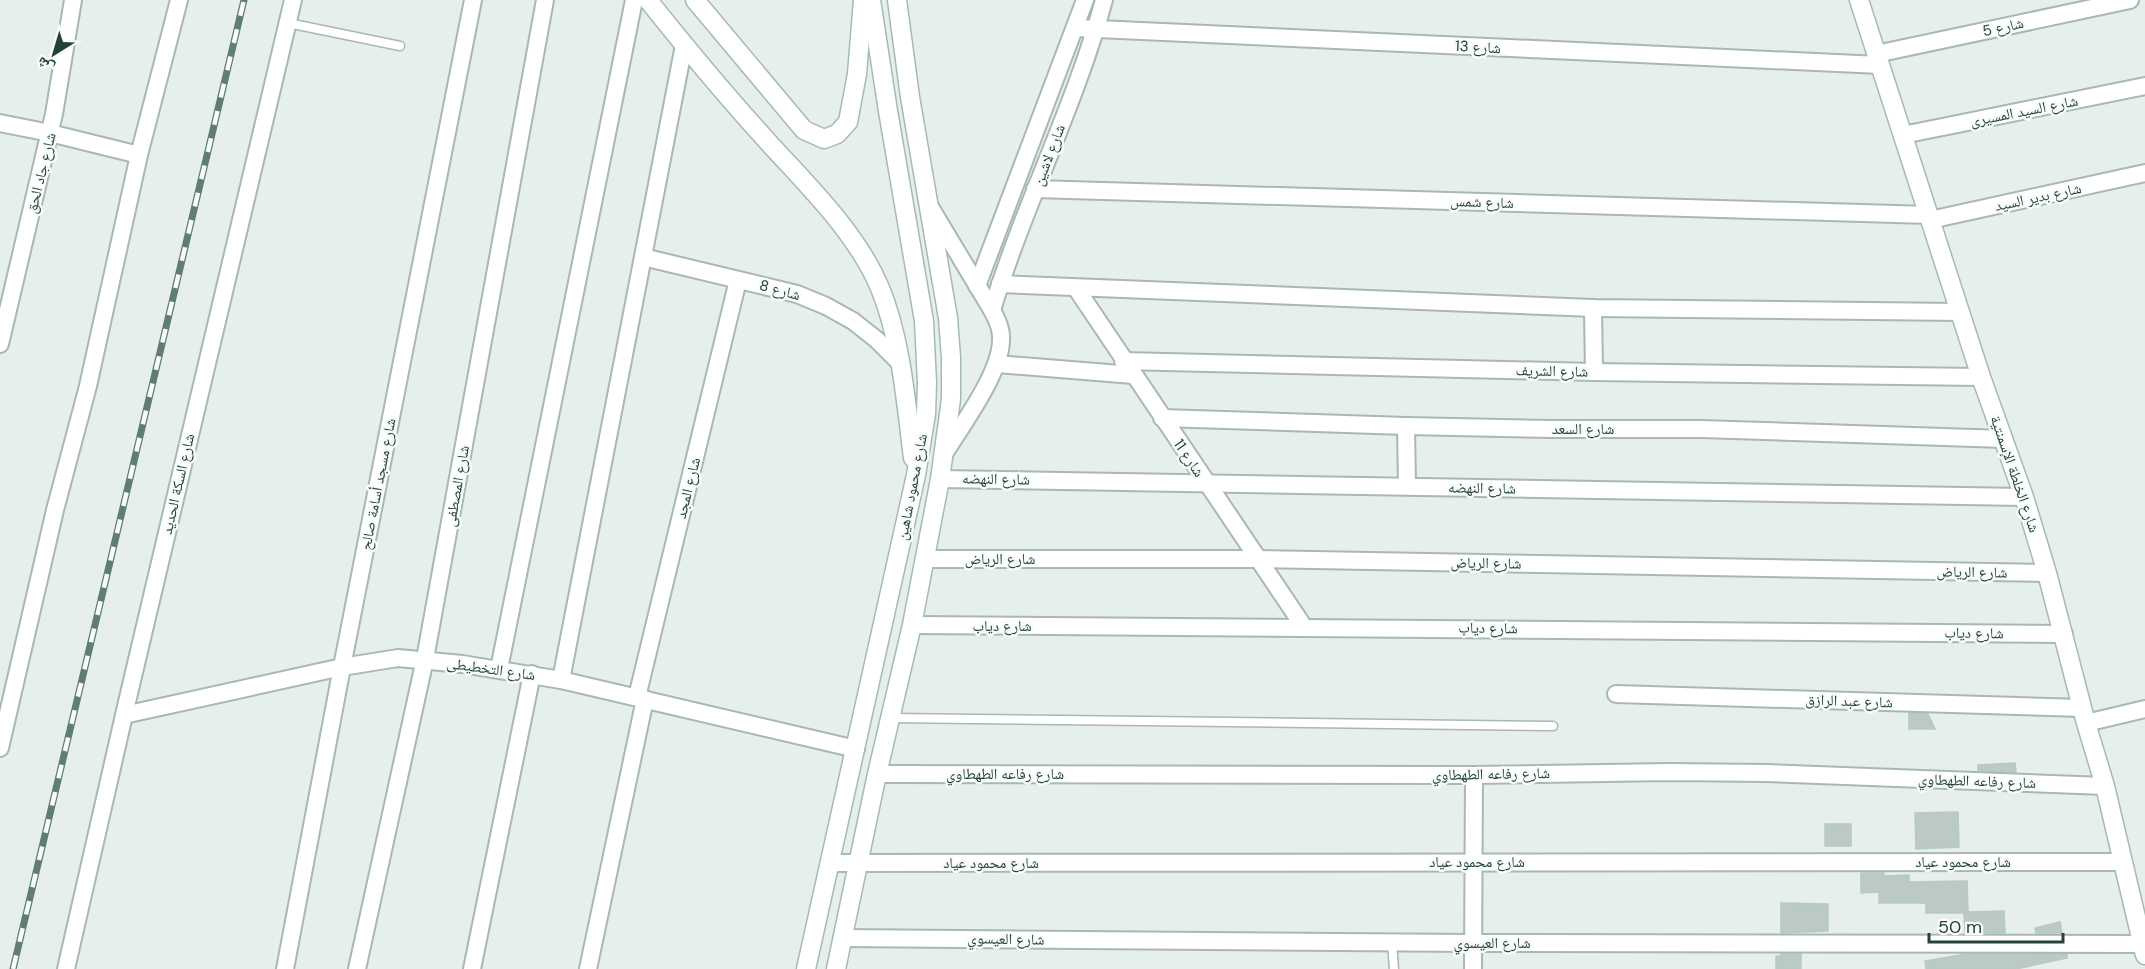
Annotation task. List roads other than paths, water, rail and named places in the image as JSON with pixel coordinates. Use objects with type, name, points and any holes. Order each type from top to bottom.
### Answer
[{"type":"main road","points":[[648,0],[684,45],[822,202],[866,258],[890,318],[916,476]]},
{"type":"main road","points":[[695,0],[804,130],[824,139],[837,134],[848,122],[857,74],[863,0]]},
{"type":"main road","name":"شارع محمود شاهين","points":[[806,969],[916,476],[927,393],[924,321],[888,111],[872,0]]},
{"type":"main road","name":"شارع محمود شاهين","points":[[836,969],[877,774],[912,625],[940,479],[951,399],[951,358],[943,284],[909,97],[897,0]]},
{"type":"main road","name":"شارع الخلطة الإسمنتية","points":[[1859,0],[1981,377],[2024,497],[2047,573],[2084,716],[2105,786],[2144,949]]},
{"type":"street","name":"شارع جاد الحق","points":[[0,344],[50,133],[73,0]]},
{"type":"street","points":[[0,748],[6,695],[88,386],[139,155],[179,0]]},
{"type":"street","name":"شارع السكة الحديد","points":[[66,969],[293,0]]},
{"type":"street","name":"شارع مسجد أسامة صالح","points":[[285,969],[473,0]]},
{"type":"street","name":"شارع المصطفى","points":[[357,969],[425,660],[545,0]]},
{"type":"street","points":[[499,669],[634,0]]},
{"type":"street","name":"شارع لاشين","points":[[977,286],[1085,0]]},
{"type":"street","name":"شارع لاشين","points":[[992,310],[1009,256],[1081,74],[1104,0]]},
{"type":"street","name":"شارع 5","points":[[1878,60],[2130,0]]},
{"type":"street","name":"شارع 13","points":[[1076,28],[1878,60]]},
{"type":"street","points":[[561,680],[684,45]]},
{"type":"street","name":"شارع السيد المسيرى","points":[[1903,135],[2145,87]]},
{"type":"street","points":[[0,123],[139,155]]},
{"type":"street","name":"شارع بدير السيد","points":[[1929,217],[2145,173]]},
{"type":"street","name":"شارع شمس","points":[[1035,189],[1929,217]]},
{"type":"street","points":[[927,201],[992,310],[1000,328],[1001,340],[997,364],[943,456]]},
{"type":"street","points":[[992,248],[1009,256]]},
{"type":"street","name":"شارع 8","points":[[643,257],[797,294],[853,321],[899,362]]},
{"type":"street","name":"شارع المجد","points":[[588,969],[641,698],[738,280]]},
{"type":"street","points":[[1000,284],[1593,308],[1960,312]]},
{"type":"street","name":"شارع 11","points":[[1076,288],[1304,627]]},
{"type":"street","points":[[1593,308],[1594,372]]},
{"type":"street","name":"شارع الشريف","points":[[1123,361],[1594,372],[1981,377]]},
{"type":"street","points":[[997,364],[1133,375]]},
{"type":"street","name":"شارع السعد","points":[[1162,418],[1552,429],[1701,429],[2004,439]]},
{"type":"street","points":[[1406,426],[1407,486]]},
{"type":"street","name":"شارع النهضه","points":[[940,479],[2024,497]]},
{"type":"street","name":"شارع الرياض","points":[[925,559],[1258,559],[2047,573]]},
{"type":"street","name":"شارع دياب","points":[[912,625],[2064,634]]},
{"type":"street","name":"شارع التخطيطى","points":[[124,715],[342,667],[398,658],[532,674],[856,749]]},
{"type":"street","points":[[472,969],[532,674]]},
{"type":"street","name":"شارع عبد الرازق","points":[[1616,694],[2084,716],[2145,709]]},
{"type":"street","name":"شارع رفاعه الطهطاوي","points":[[877,774],[1474,776],[1669,772],[1766,773],[2105,786]]},
{"type":"street","points":[[1473,969],[1474,776]]},
{"type":"street","name":"شارع محمود عياد","points":[[830,862],[2123,862]]},
{"type":"street","name":"شارع العيسوي","points":[[842,938],[2144,949]]},
{"type":"lane","points":[[288,23],[400,46]]},
{"type":"lane","points":[[891,718],[1552,726]]},
{"type":"lane","points":[[1392,942],[1394,969]]},
{"type":"railway","points":[[13,969],[244,0]]}]
